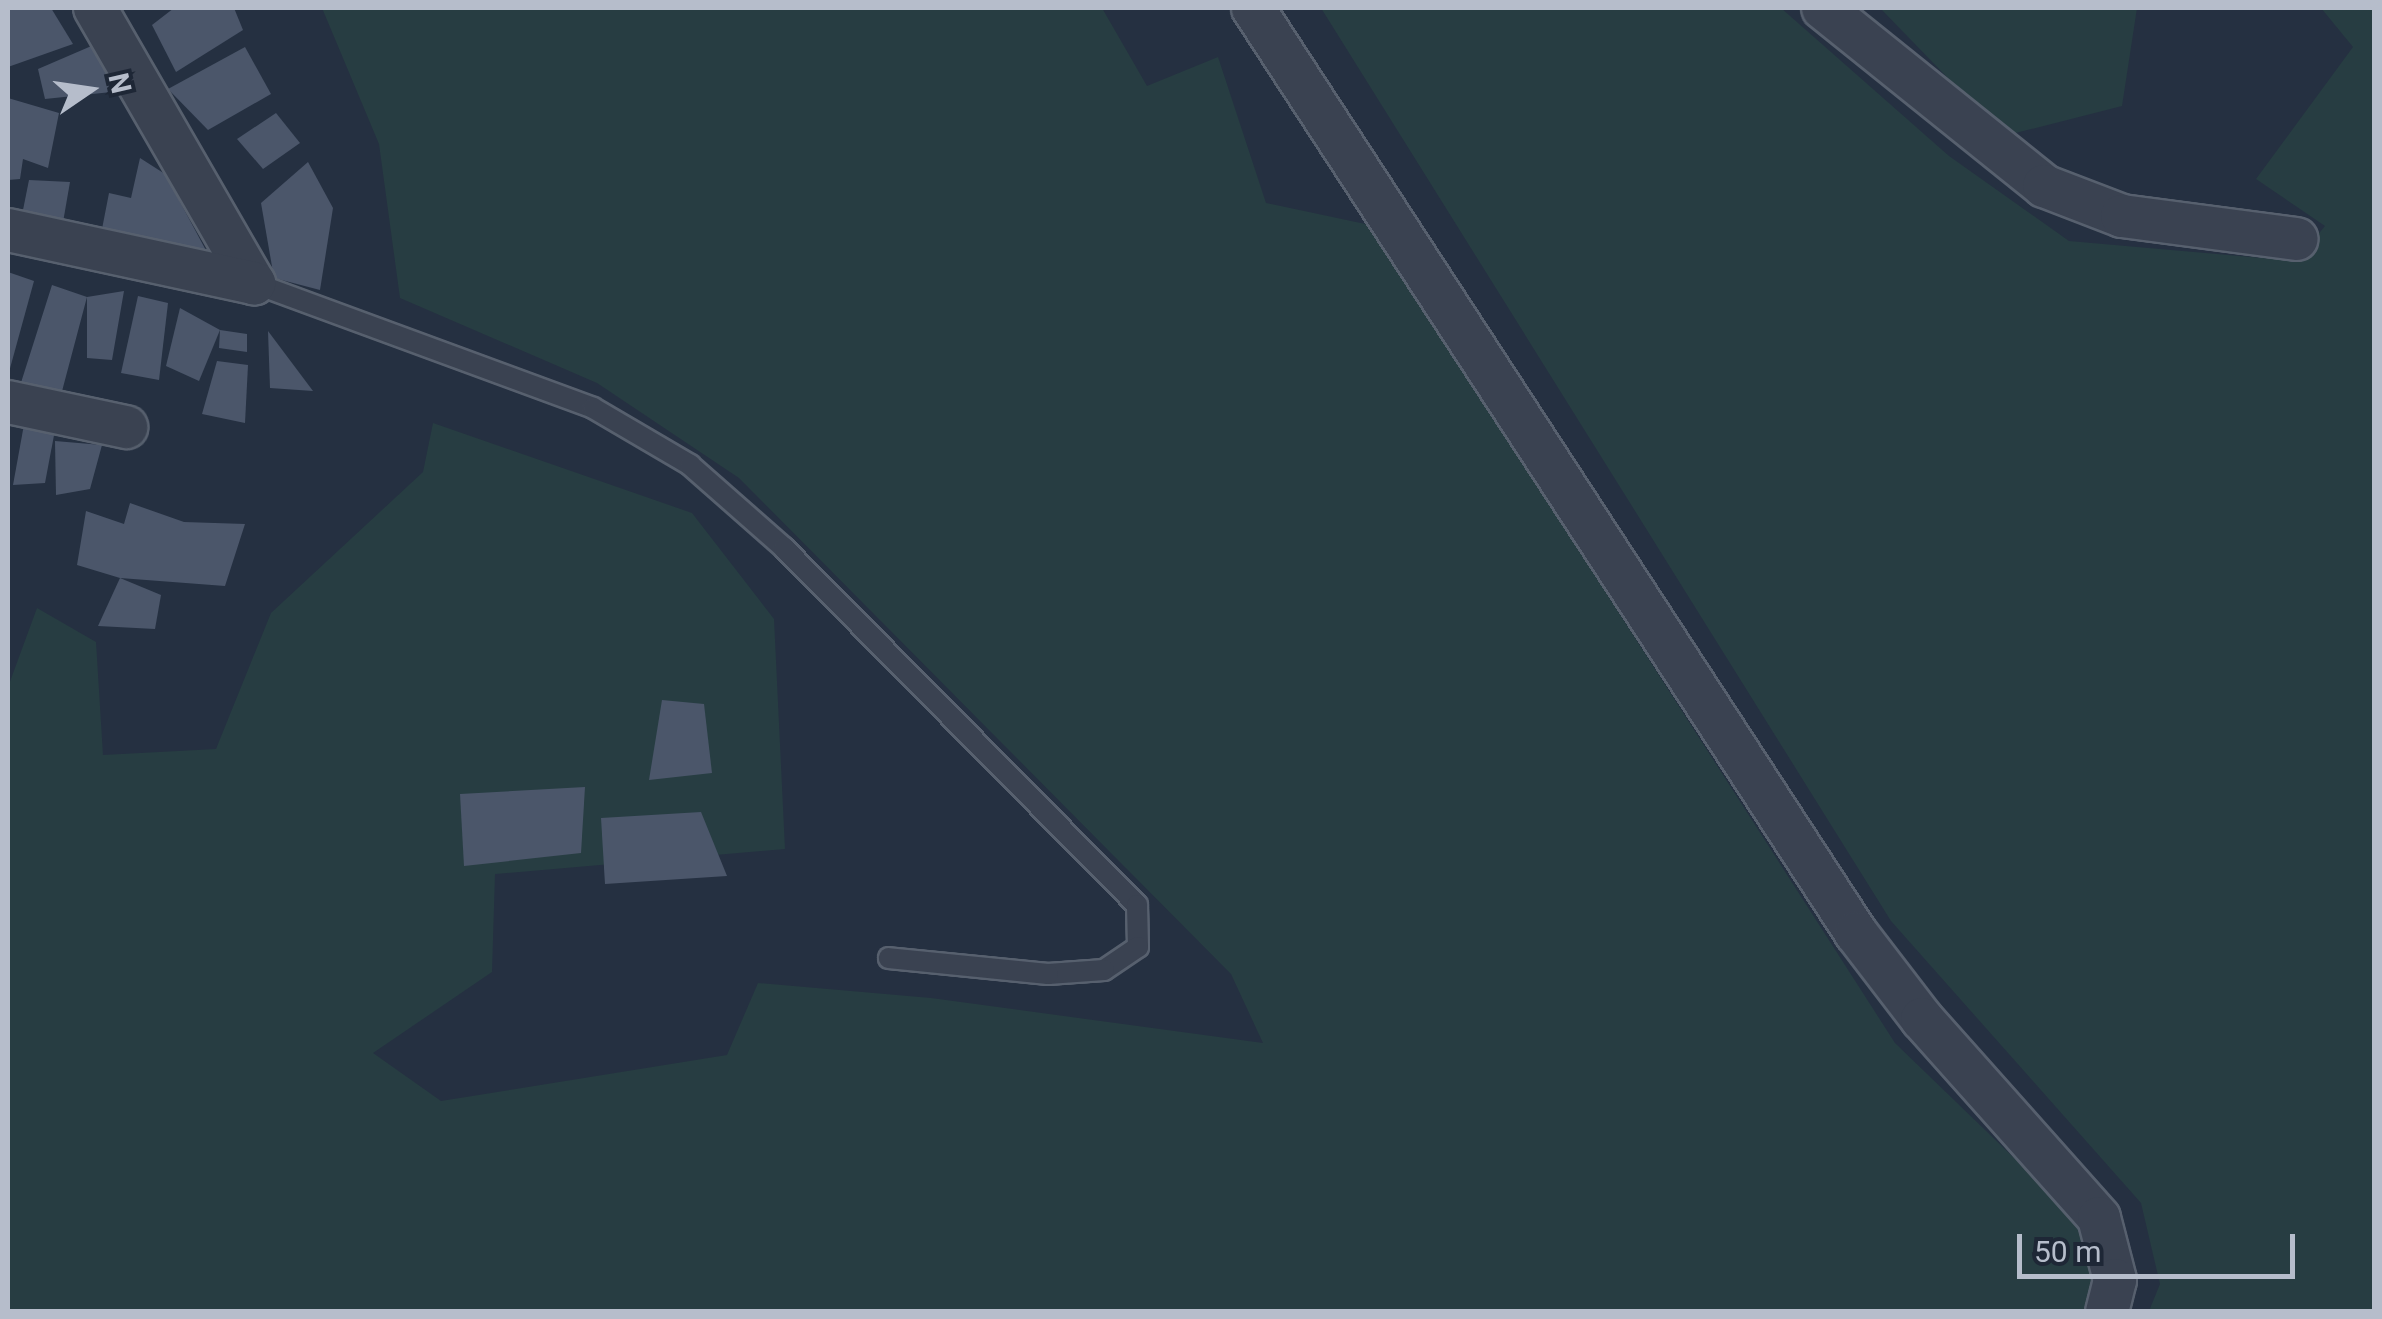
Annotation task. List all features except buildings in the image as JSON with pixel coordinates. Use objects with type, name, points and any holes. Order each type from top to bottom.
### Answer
[{"type":"street","points":[[95,8],[254,284]]},
{"type":"street","points":[[1252,8],[1856,933],[1922,1019],[2099,1218],[2115,1280],[2108,1312]]},
{"type":"street","points":[[1823,8],[2044,186],[2122,216],[2296,239]]},
{"type":"street","points":[[8,230],[254,284]]},
{"type":"street","points":[[8,402],[126,427]]},
{"type":"lane","points":[[254,284],[592,408],[690,464],[824,588],[1137,905],[1138,947],[1104,970],[1048,974],[889,958]]},
{"type":"green space","points":[[322,8],[1102,8],[1147,86],[1218,57],[1266,203],[1370,225],[1895,1043],[2068,1210],[2104,1262],[2095,1312],[8,1312],[8,687],[37,608],[96,642],[103,755],[216,749],[271,613],[423,472],[433,423],[692,513],[774,619],[785,849],[495,874],[492,972],[373,1053],[441,1101],[727,1055],[758,983],[931,998],[1263,1043],[1231,974],[739,478],[597,383],[400,298],[379,144]]},
{"type":"green space","points":[[1321,8],[1781,8],[1949,156],[2069,241],[2296,261],[2325,226],[2256,179],[2353,47],[2321,8],[2374,8],[2374,1311],[2149,1311],[2160,1284],[2141,1203],[1891,921]]},
{"type":"green space","points":[[1880,8],[2137,8],[2122,106],[2004,136]]}]
